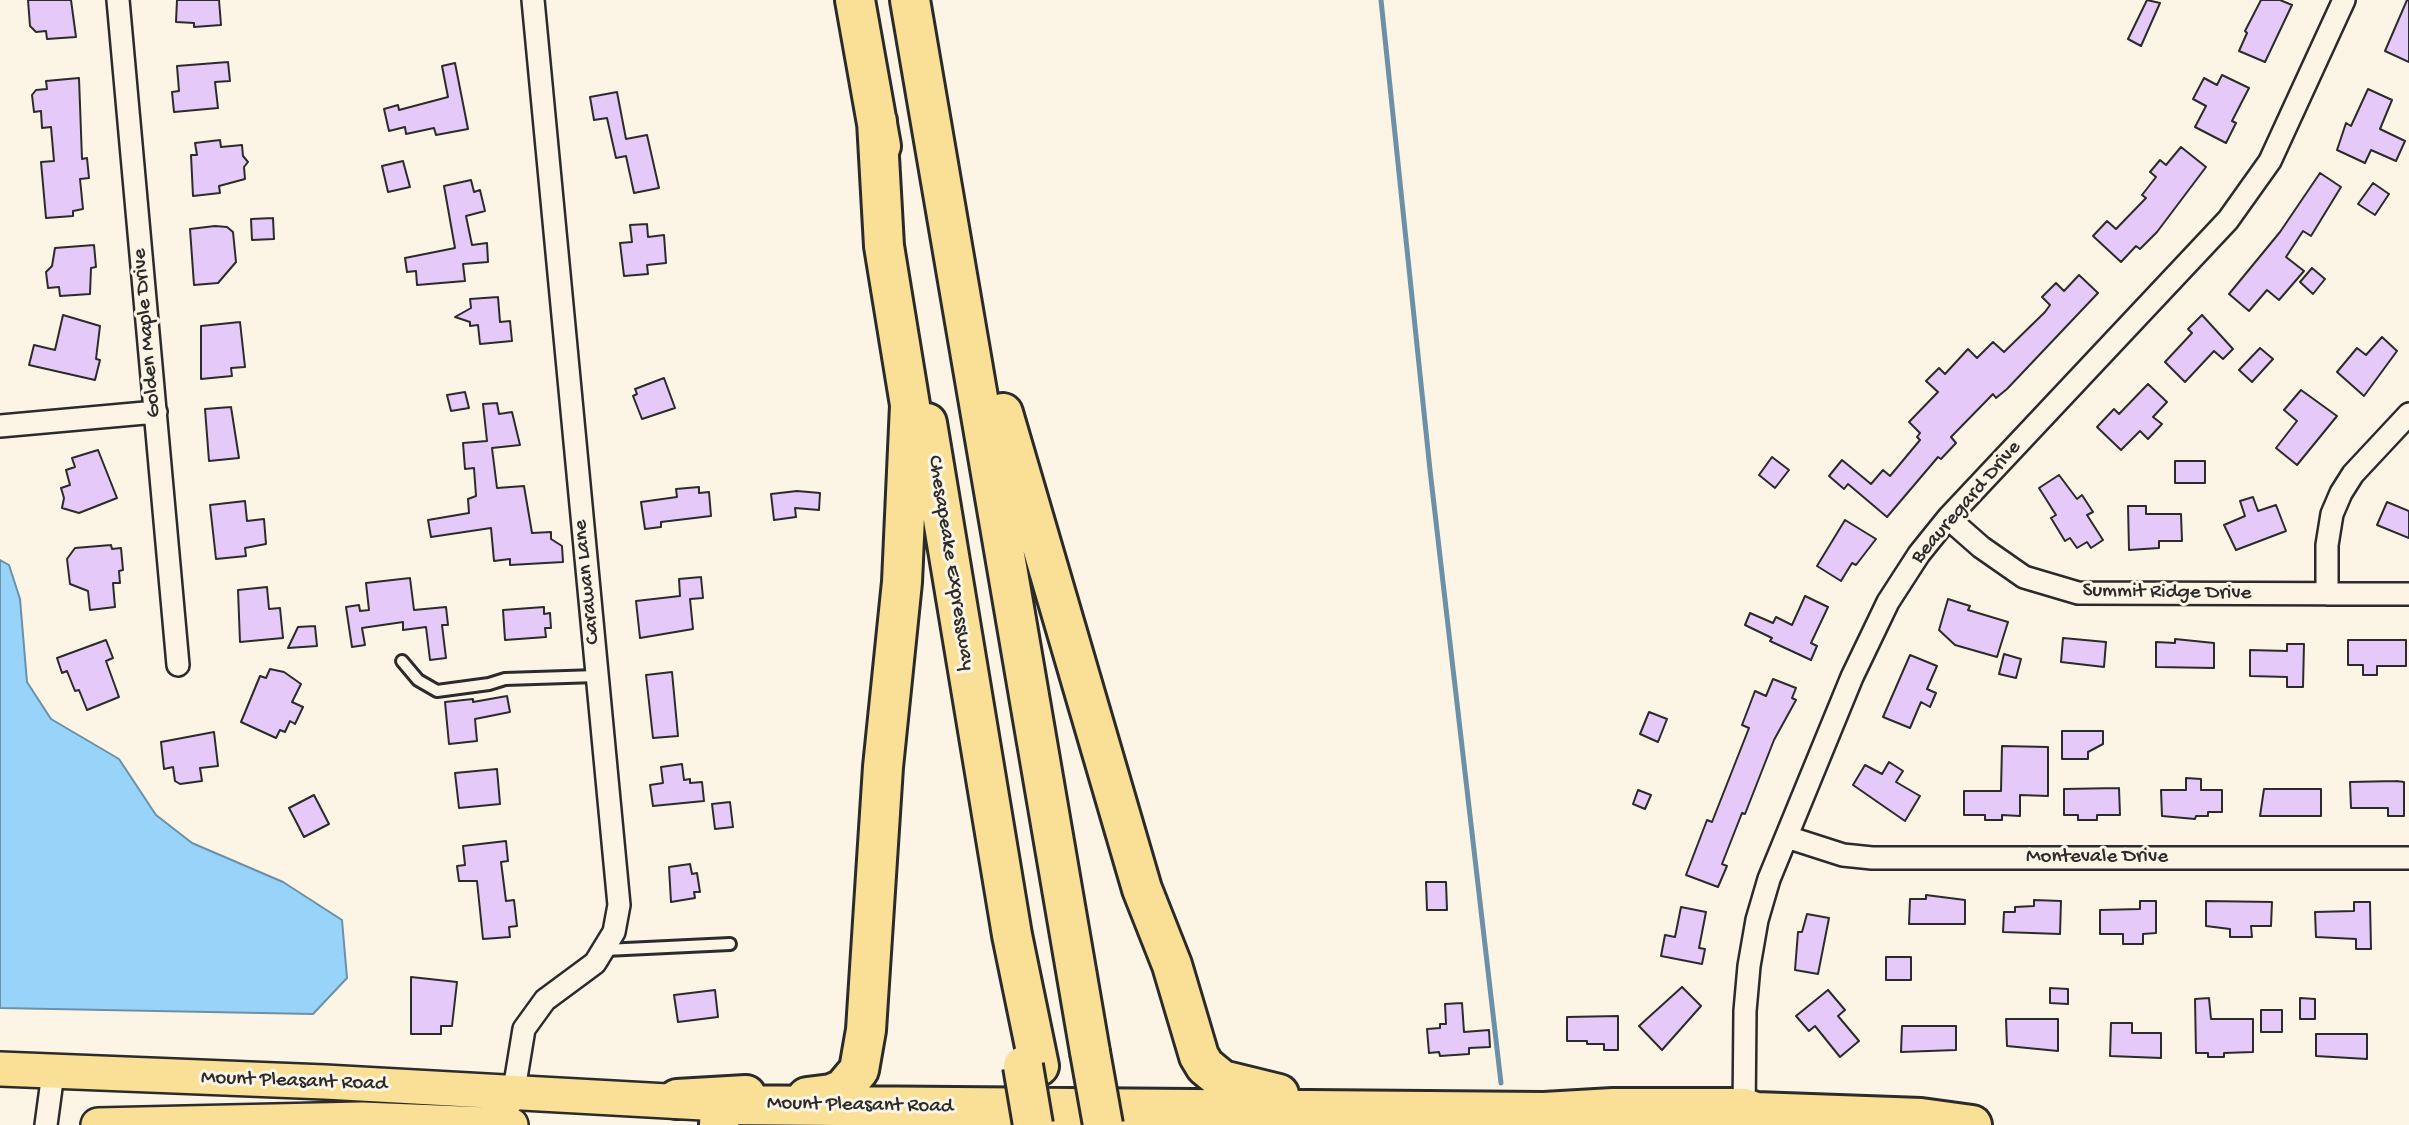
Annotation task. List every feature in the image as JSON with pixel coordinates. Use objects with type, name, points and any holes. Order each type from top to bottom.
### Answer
[{"type":"highway","name":"Chesapeake Expressway","points":[[855,0],[1012,936],[1031,1066],[1049,1125]]},
{"type":"highway","points":[[910,0],[1103,1125]]},
{"type":"highway","points":[[677,1100],[831,1094],[843,1089],[859,1070],[866,1030],[883,767],[902,582],[910,458],[910,405],[884,246],[877,121]]},
{"type":"highway","points":[[958,280],[985,343],[1006,428],[1142,889],[1160,969],[1206,1117]]},
{"type":"highway","points":[[1142,889],[1172,965],[1199,1056],[1218,1078],[1244,1087],[1289,1096],[1413,1111]]},
{"type":"highway","points":[[1031,1066],[1033,1125]]},
{"type":"highway","name":"Mount Pleasant Road","points":[[719,1115],[1206,1117],[1413,1111],[1744,1117],[1756,1112],[1921,1118],[1972,1125]]},
{"type":"main road","name":"Mount Pleasant Road","points":[[0,1069],[326,1082],[512,1114]]},
{"type":"main road","name":"Mount Pleasant Road","points":[[98,1125],[512,1114],[677,1100],[719,1115]]},
{"type":"street","name":"Golden Maple Drive","points":[[118,0],[178,665]]},
{"type":"street","name":"Carawan Lane","points":[[512,1114],[519,1045],[531,1016],[545,1000],[595,963],[614,932],[619,905],[533,0]]},
{"type":"street","name":"Beauregard Drive","points":[[1744,1117],[1749,966],[1760,910],[1787,836],[1871,632],[1919,554],[1948,518],[2228,220],[2270,161],[2344,0]]},
{"type":"street","points":[[0,426],[156,412]]},
{"type":"street","points":[[2327,594],[2327,545],[2332,514],[2340,493],[2353,474],[2409,414]]},
{"type":"street","name":"Summit Ridge Drive","points":[[1948,518],[2017,573],[2037,583],[2064,590],[2130,594],[2409,594]]},
{"type":"street","name":"Montevale Drive","points":[[1787,836],[1843,855],[1872,858],[2409,858]]},
{"type":"street","points":[[46,1125],[53,1073]]},
{"type":"lane","points":[[402,661],[418,680],[437,691],[489,684],[505,679],[597,676]]},
{"type":"lane","points":[[605,950],[730,944]]},
{"type":"water","points":[[0,560],[9,565],[20,599],[27,682],[51,719],[119,759],[156,815],[192,843],[283,882],[342,920],[347,978],[313,1014],[0,1008]]},
{"type":"building","points":[[28,0],[71,0],[76,37],[47,39],[46,31],[36,32],[30,26]]},
{"type":"building","points":[[177,0],[219,0],[221,25],[194,27],[194,23],[176,22]]},
{"type":"building","points":[[2147,0],[2160,3],[2141,46],[2128,39]]},
{"type":"building","points":[[2261,0],[2280,0],[2292,5],[2265,62],[2239,51],[2247,33],[2245,31]]},
{"type":"building","points":[[2409,0],[2409,62],[2385,51]]},
{"type":"building","points":[[228,62],[230,81],[215,82],[218,108],[174,112],[172,92],[179,91],[177,66]]},
{"type":"building","points":[[455,63],[468,129],[436,135],[434,128],[406,134],[405,127],[389,131],[384,109],[398,105],[399,110],[448,97],[442,66]]},
{"type":"building","points":[[2222,75],[2249,88],[2232,121],[2236,123],[2226,143],[2195,127],[2206,106],[2193,99],[2204,78],[2217,85]]},
{"type":"building","points":[[79,78],[82,159],[87,158],[89,178],[80,179],[83,209],[73,211],[73,216],[46,218],[41,162],[54,161],[51,127],[42,128],[41,111],[34,112],[32,95],[36,90],[47,89],[46,81]]},
{"type":"building","points":[[2368,89],[2392,100],[2380,129],[2405,141],[2396,161],[2371,150],[2365,163],[2337,150],[2346,123],[2351,126]]},
{"type":"building","points":[[617,92],[626,139],[647,135],[659,188],[634,193],[626,156],[616,158],[607,118],[594,120],[590,97]]},
{"type":"building","points":[[220,140],[221,147],[242,145],[243,156],[248,162],[244,167],[245,179],[219,186],[220,193],[193,196],[191,155],[197,155],[195,143]]},
{"type":"building","points":[[2181,147],[2206,167],[2157,232],[2140,249],[2136,246],[2121,262],[2093,236],[2107,221],[2116,229],[2146,198],[2142,195],[2156,177],[2150,172],[2160,160],[2166,165]]},
{"type":"building","points":[[403,161],[410,187],[388,192],[382,166]]},
{"type":"building","points":[[2320,173],[2341,187],[2311,236],[2303,231],[2286,257],[2304,271],[2279,300],[2267,290],[2249,311],[2229,294],[2280,232]]},
{"type":"building","points":[[471,180],[474,192],[480,190],[485,211],[466,216],[472,245],[487,243],[488,262],[463,264],[465,281],[417,285],[416,271],[407,272],[405,258],[455,248],[444,186]]},
{"type":"building","points":[[2373,183],[2389,194],[2375,215],[2358,204]]},
{"type":"building","points":[[273,218],[274,239],[252,240],[251,219]]},
{"type":"building","points":[[647,224],[648,237],[664,235],[666,263],[647,265],[648,274],[624,276],[620,243],[632,242],[630,225]]},
{"type":"building","points":[[227,227],[233,232],[236,262],[218,283],[194,285],[190,229]]},
{"type":"building","points":[[94,245],[96,267],[91,268],[90,294],[60,296],[59,287],[48,288],[46,272],[52,266],[55,248]]},
{"type":"building","points":[[2312,268],[2325,279],[2313,294],[2300,282]]},
{"type":"building","points":[[2079,275],[2098,293],[2007,389],[1996,398],[1993,394],[1951,437],[1956,443],[1941,459],[1938,457],[1887,517],[1848,484],[1844,489],[1829,476],[1842,460],[1871,484],[1883,470],[1890,476],[1920,440],[1917,437],[1920,433],[1909,422],[1938,392],[1926,381],[1939,368],[1945,374],[1968,349],[1977,358],[1993,342],[2004,352],[2050,305],[2042,297],[2056,283],[2064,291]]},
{"type":"building","points":[[498,297],[500,322],[510,321],[512,341],[480,344],[478,325],[470,326],[470,322],[455,317],[471,308],[470,299]]},
{"type":"building","points":[[63,315],[100,326],[96,359],[100,360],[95,380],[29,365],[34,345],[55,350]]},
{"type":"building","points":[[2202,315],[2233,349],[2223,359],[2214,351],[2185,382],[2165,362],[2192,333],[2188,329]]},
{"type":"building","points":[[240,322],[245,367],[231,368],[232,376],[201,379],[201,326]]},
{"type":"building","points":[[2382,337],[2397,351],[2364,396],[2337,372],[2357,348],[2366,355]]},
{"type":"building","points":[[2260,348],[2273,359],[2252,382],[2239,370]]},
{"type":"building","points":[[664,378],[675,408],[642,419],[633,396],[637,394],[635,389]]},
{"type":"building","points":[[2148,384],[2167,402],[2153,417],[2162,424],[2148,439],[2140,431],[2121,450],[2097,427],[2114,409],[2119,414]]},
{"type":"building","points":[[2301,390],[2337,416],[2297,465],[2276,448],[2297,421],[2284,410]]},
{"type":"building","points":[[465,392],[469,408],[451,411],[447,395]]},
{"type":"building","points":[[497,403],[499,414],[512,412],[520,445],[492,448],[497,488],[524,486],[532,533],[551,532],[551,539],[562,546],[563,562],[510,565],[510,559],[494,561],[491,528],[431,537],[428,520],[469,513],[468,499],[476,496],[474,468],[465,469],[463,443],[487,441],[483,404]]},
{"type":"building","points":[[231,407],[239,458],[209,461],[205,409]]},
{"type":"building","points":[[98,450],[117,498],[79,513],[62,508],[64,498],[61,488],[70,485],[66,470],[75,467],[72,458]]},
{"type":"building","points":[[1772,457],[1789,470],[1775,488],[1759,475]]},
{"type":"building","points":[[2175,461],[2205,461],[2205,483],[2175,483]]},
{"type":"building","points":[[2059,475],[2077,499],[2082,495],[2093,512],[2087,515],[2103,540],[2091,548],[2087,542],[2077,548],[2070,538],[2065,541],[2051,518],[2056,515],[2039,488]]},
{"type":"building","points":[[699,487],[699,493],[709,492],[711,516],[661,522],[661,527],[645,529],[641,502],[677,497],[676,489]]},
{"type":"building","points":[[797,491],[820,493],[819,510],[795,508],[796,517],[774,520],[771,494]]},
{"type":"building","points":[[2253,497],[2258,511],[2276,505],[2286,531],[2236,550],[2224,525],[2245,516],[2240,501]]},
{"type":"building","points":[[245,501],[247,521],[264,519],[266,544],[245,548],[246,556],[216,559],[210,505]]},
{"type":"building","points":[[2387,502],[2409,511],[2409,538],[2377,525]]},
{"type":"building","points":[[2128,506],[2146,506],[2146,514],[2181,514],[2182,541],[2159,541],[2159,548],[2129,550]]},
{"type":"building","points":[[1845,520],[1876,539],[1856,565],[1852,563],[1841,581],[1817,566]]},
{"type":"building","points":[[111,545],[112,549],[121,548],[123,570],[119,571],[120,583],[113,583],[115,607],[90,610],[88,591],[70,584],[67,559],[75,548]]},
{"type":"building","points":[[701,577],[703,598],[690,599],[693,629],[640,638],[636,601],[680,596],[679,579]]},
{"type":"building","points":[[410,578],[414,610],[446,607],[448,625],[442,625],[446,658],[430,660],[426,627],[403,630],[403,622],[362,628],[365,645],[352,647],[346,607],[359,605],[360,611],[369,610],[366,583]]},
{"type":"building","points":[[267,587],[269,609],[280,608],[283,638],[240,642],[238,590]]},
{"type":"building","points":[[1805,596],[1828,607],[1811,643],[1817,646],[1811,660],[1770,641],[1772,638],[1745,625],[1750,613],[1773,623],[1776,617],[1792,625]]},
{"type":"building","points":[[1948,599],[1970,606],[1968,610],[2008,622],[1997,657],[1955,645],[1939,630]]},
{"type":"building","points":[[544,607],[544,614],[550,613],[551,628],[545,628],[546,637],[505,640],[503,610]]},
{"type":"building","points":[[315,626],[317,646],[288,648],[298,627]]},
{"type":"building","points":[[2063,638],[2106,642],[2104,667],[2061,662]]},
{"type":"building","points":[[2175,639],[2214,643],[2214,668],[2156,667],[2156,642],[2175,643]]},
{"type":"building","points":[[106,640],[113,658],[106,661],[119,697],[87,710],[67,671],[62,673],[57,658]]},
{"type":"building","points":[[2348,640],[2406,640],[2406,666],[2377,666],[2377,675],[2363,675],[2363,665],[2348,665]]},
{"type":"building","points":[[2287,644],[2304,644],[2303,687],[2287,687],[2287,677],[2250,676],[2250,650],[2287,651]]},
{"type":"building","points":[[2004,654],[2021,659],[2016,678],[1999,674]]},
{"type":"building","points":[[1910,655],[1937,666],[1927,689],[1936,693],[1930,707],[1921,702],[1910,728],[1883,717]]},
{"type":"building","points":[[270,669],[284,672],[301,684],[292,702],[303,707],[295,724],[290,721],[285,732],[280,730],[276,738],[241,722],[260,676],[266,678]]},
{"type":"building","points":[[672,672],[678,736],[653,738],[646,675]]},
{"type":"building","points":[[1773,679],[1796,688],[1792,698],[1796,700],[1774,740],[1745,814],[1742,813],[1722,864],[1727,866],[1718,887],[1686,875],[1707,820],[1712,822],[1749,728],[1742,725],[1755,691],[1766,696]]},
{"type":"building","points":[[507,696],[510,712],[475,719],[477,741],[449,744],[445,702],[473,699],[473,702]]},
{"type":"building","points":[[1649,712],[1667,719],[1658,742],[1640,734]]},
{"type":"building","points":[[2062,731],[2103,731],[2103,744],[2088,752],[2088,759],[2062,759]]},
{"type":"building","points":[[214,732],[218,766],[200,768],[202,781],[180,784],[175,781],[173,767],[164,769],[161,742]]},
{"type":"building","points":[[2002,746],[2048,747],[2048,796],[2020,795],[2020,816],[2002,815],[2002,820],[1985,820],[1985,815],[1964,815],[1964,791],[2001,791]]},
{"type":"building","points":[[1889,762],[1903,771],[1896,782],[1920,796],[1905,821],[1853,785],[1865,765],[1882,774]]},
{"type":"building","points":[[682,764],[684,780],[690,779],[690,783],[702,782],[704,801],[653,806],[650,785],[663,783],[661,767]]},
{"type":"building","points":[[497,769],[500,804],[459,808],[455,773]]},
{"type":"building","points":[[2186,778],[2201,779],[2201,790],[2222,790],[2222,812],[2208,812],[2208,816],[2196,816],[2195,819],[2162,816],[2161,790],[2186,790]]},
{"type":"building","points":[[2350,782],[2404,782],[2404,816],[2388,816],[2388,808],[2351,808]]},
{"type":"building","points":[[2119,788],[2120,815],[2097,815],[2097,820],[2078,820],[2078,815],[2064,815],[2064,789]]},
{"type":"building","points":[[2264,789],[2321,789],[2321,816],[2260,816]]},
{"type":"building","points":[[1638,790],[1651,795],[1645,809],[1633,804]]},
{"type":"building","points":[[314,795],[329,824],[304,837],[289,808]]},
{"type":"building","points":[[730,802],[733,827],[715,829],[712,804]]},
{"type":"building","points":[[506,841],[508,861],[501,862],[506,901],[514,900],[517,926],[509,927],[510,937],[483,939],[477,881],[459,881],[457,866],[465,865],[463,846]]},
{"type":"building","points":[[690,864],[692,874],[697,873],[700,892],[694,892],[695,898],[671,902],[669,867]]},
{"type":"building","points":[[1426,882],[1446,882],[1447,910],[1427,910]]},
{"type":"building","points":[[1926,895],[1965,900],[1965,924],[1909,924],[1910,899],[1926,899]]},
{"type":"building","points":[[2034,900],[2061,901],[2060,934],[2003,932],[2004,912],[2015,912],[2015,907],[2034,906]]},
{"type":"building","points":[[2140,901],[2156,901],[2156,933],[2143,934],[2143,944],[2123,944],[2123,934],[2100,934],[2100,910],[2140,909]]},
{"type":"building","points":[[2206,901],[2272,902],[2271,926],[2251,926],[2252,937],[2230,937],[2230,929],[2206,926]]},
{"type":"building","points":[[2354,902],[2370,902],[2371,949],[2356,949],[2356,939],[2316,937],[2315,912],[2354,911]]},
{"type":"building","points":[[1681,907],[1706,912],[1699,948],[1705,949],[1702,964],[1661,956],[1665,935],[1675,937]]},
{"type":"building","points":[[1807,914],[1829,918],[1818,974],[1795,970],[1798,932],[1802,932]]},
{"type":"building","points":[[1886,957],[1911,957],[1911,980],[1886,980]]},
{"type":"building","points":[[411,977],[457,982],[452,1026],[441,1026],[441,1034],[411,1034]]},
{"type":"building","points":[[1682,987],[1701,1006],[1662,1050],[1639,1026]]},
{"type":"building","points":[[2050,988],[2068,989],[2068,1004],[2050,1003]]},
{"type":"building","points":[[715,990],[718,1017],[678,1022],[674,995]]},
{"type":"building","points":[[1828,990],[1845,1010],[1838,1016],[1859,1041],[1840,1057],[1815,1026],[1809,1031],[1796,1016]]},
{"type":"building","points":[[2209,998],[2211,1019],[2253,1019],[2253,1052],[2224,1053],[2224,1057],[2208,1057],[2208,1053],[2196,1053],[2195,999]]},
{"type":"building","points":[[2300,998],[2315,999],[2315,1019],[2300,1019]]},
{"type":"building","points":[[1462,1003],[1464,1032],[1489,1030],[1490,1047],[1469,1048],[1469,1054],[1440,1056],[1439,1052],[1429,1053],[1427,1029],[1440,1028],[1440,1024],[1446,1024],[1445,1004]]},
{"type":"building","points":[[2261,1010],[2282,1010],[2282,1032],[2261,1032]]},
{"type":"building","points":[[1618,1016],[1618,1050],[1604,1050],[1604,1044],[1587,1044],[1587,1041],[1567,1041],[1567,1017]]},
{"type":"building","points":[[2006,1019],[2058,1019],[2058,1051],[2007,1046]]},
{"type":"building","points":[[2111,1023],[2132,1023],[2132,1033],[2161,1033],[2161,1058],[2110,1056]]},
{"type":"building","points":[[1902,1026],[1956,1026],[1956,1050],[1901,1052]]},
{"type":"building","points":[[2316,1034],[2367,1034],[2367,1059],[2316,1056]]},
{"type":"waterway","points":[[1381,0],[1430,470],[1501,1083]]}]
